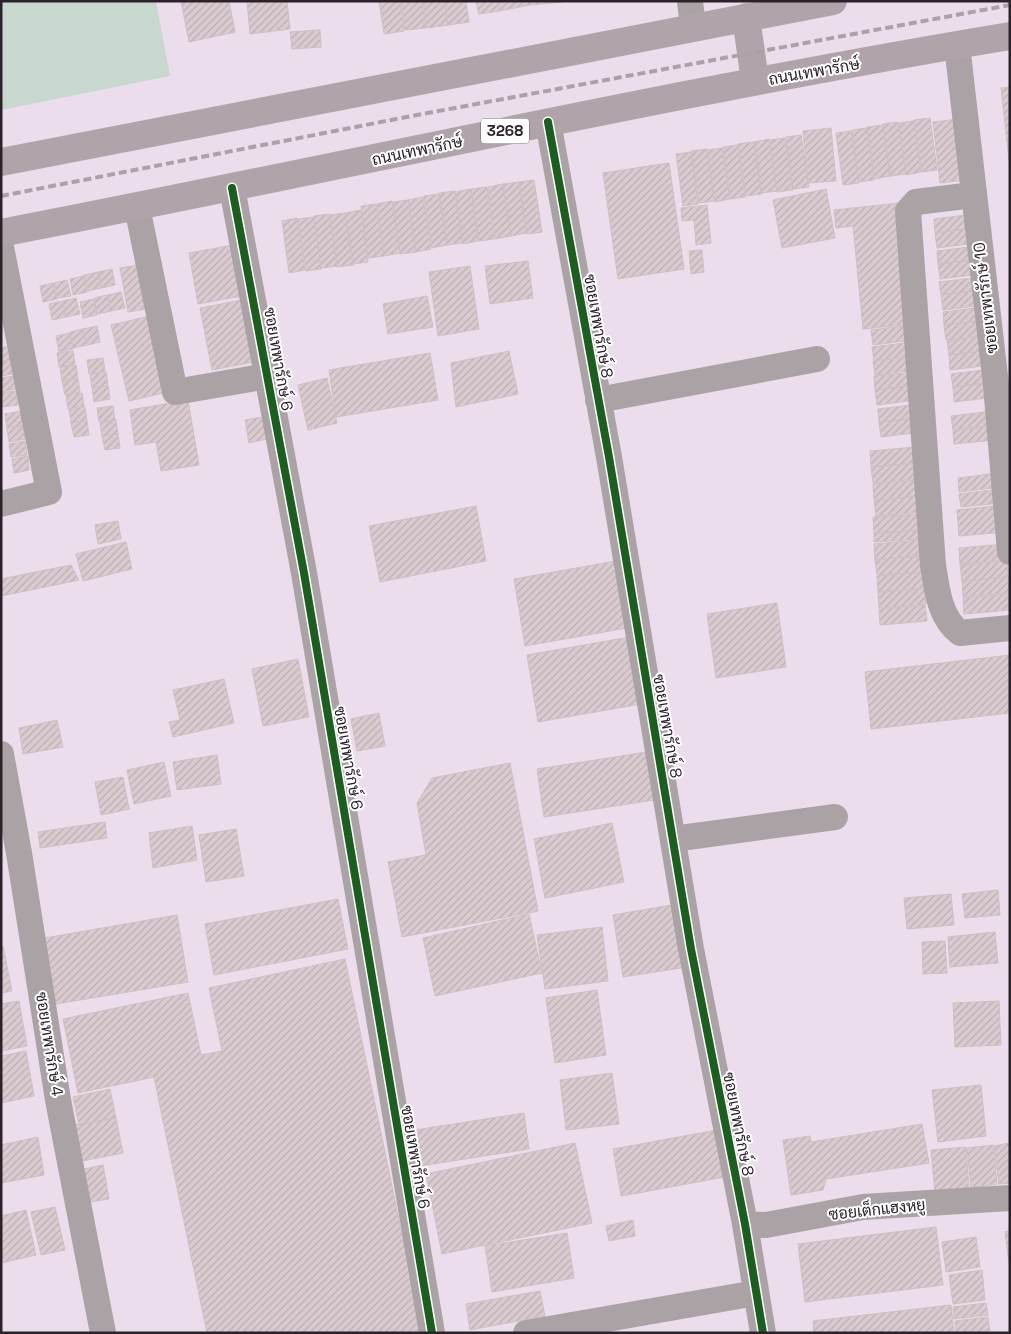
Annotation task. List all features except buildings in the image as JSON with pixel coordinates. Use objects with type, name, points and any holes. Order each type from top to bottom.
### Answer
[{"type":"main road","points":[[1,162],[691,14],[746,17],[834,1]]},
{"type":"main road","points":[[746,17],[755,82]]},
{"type":"main road","name":"ถนนเทพารักษ์","points":[[1,233],[232,188],[548,122],[1010,36]]},
{"type":"street","name":"ซอยเทพารักษ์ 10","points":[[957,45],[973,195],[1003,398],[1010,552]]},
{"type":"street","name":"ซอยเทพารักษ์ 8","points":[[548,122],[598,400],[693,958],[745,1224],[763,1333]]},
{"type":"street","name":"ซอยเทพารักษ์ 6","points":[[232,188],[304,573],[432,1333]]},
{"type":"street","points":[[973,195],[916,202],[908,211],[933,565],[939,598],[952,627],[960,632],[1010,628]]},
{"type":"street","points":[[137,207],[175,392],[268,376]]},
{"type":"street","points":[[1,247],[49,492],[1,504]]},
{"type":"street","points":[[598,400],[817,360]]},
{"type":"street","name":"ซอยเทพารักษ์ 4","points":[[1,754],[58,1100],[104,1333]]},
{"type":"street","points":[[673,839],[835,817]]},
{"type":"street","name":"ซอยเต็กแฮงหยู","points":[[745,1224],[766,1225],[863,1207],[1010,1198]]},
{"type":"street","points":[[526,1333],[756,1293]]},
{"type":"shaded area","points":[[1,1],[156,1],[170,76],[1,110]]},
{"type":"railway","points":[[1,196],[417,115],[1010,5]]},
{"type":"cycle path","points":[[548,122],[609,457],[691,949],[745,1224],[763,1333]]},
{"type":"cycle path","points":[[232,188],[304,573],[432,1333]]}]
